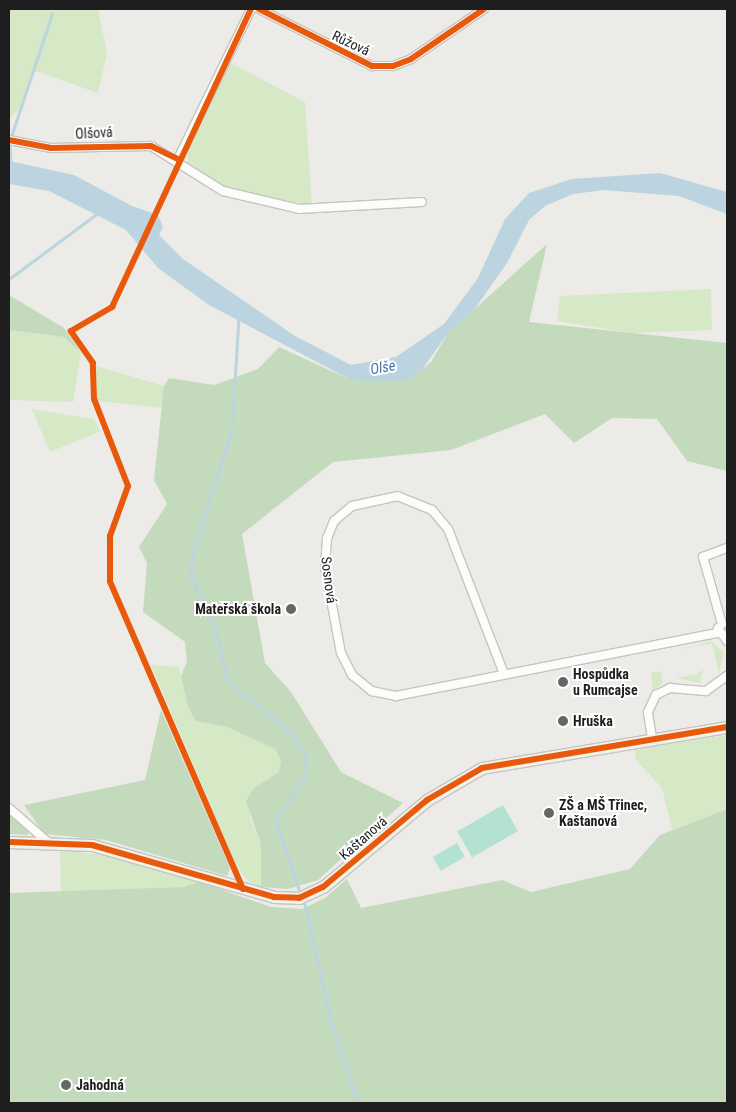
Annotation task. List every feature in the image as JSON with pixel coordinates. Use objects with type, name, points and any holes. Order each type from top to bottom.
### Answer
[{"type":"street","points":[[178,159],[251,9]]},
{"type":"street","name":"Růžová","points":[[260,9],[354,60],[379,66],[411,58],[484,9]]},
{"type":"street","name":"Olšová","points":[[9,140],[52,148],[150,146],[178,159],[223,191],[261,203],[299,209],[422,202]]},
{"type":"street","name":"Sosnová","points":[[504,674],[448,529],[432,510],[398,496],[352,506],[334,521],[327,538],[325,567],[342,653],[352,675],[372,691],[396,696],[717,633]]},
{"type":"street","points":[[727,548],[703,557],[725,624],[717,633],[727,641]]},
{"type":"street","points":[[652,738],[648,712],[656,695],[670,688],[706,691],[727,676]]},
{"type":"street","name":"Kaštanová","points":[[9,842],[92,845],[274,897],[299,898],[323,887],[427,800],[482,768],[652,738],[727,727]]},
{"type":"street","points":[[9,808],[48,843]]},
{"type":"green space","points":[[9,9],[98,9],[107,53],[98,93],[33,70],[21,106],[9,120]]},
{"type":"green space","points":[[229,62],[305,102],[312,205],[224,189],[188,164],[188,150]]},
{"type":"green space","points":[[547,244],[529,322],[727,343],[727,471],[687,461],[657,419],[612,418],[574,443],[545,414],[451,450],[333,462],[242,534],[265,663],[291,692],[341,772],[403,803],[318,880],[288,889],[261,887],[261,844],[246,801],[253,789],[279,772],[281,761],[275,749],[227,727],[196,721],[188,707],[181,676],[187,661],[185,642],[143,612],[147,563],[139,547],[167,504],[154,480],[164,386],[169,378],[214,385],[258,369],[279,347],[349,379],[408,380],[431,362],[448,333]]},
{"type":"green space","points":[[711,289],[712,330],[631,333],[557,321],[560,296]]},
{"type":"green space","points":[[9,295],[64,328],[81,353],[64,337],[9,330]]},
{"type":"green space","points":[[9,330],[64,337],[81,353],[73,402],[9,400]]},
{"type":"green space","points":[[96,366],[164,386],[162,408],[97,401]]},
{"type":"green space","points":[[32,409],[93,419],[101,431],[50,452]]},
{"type":"green space","points":[[711,641],[724,653],[719,673],[712,643],[682,649]]},
{"type":"green space","points":[[151,665],[179,667],[188,707],[196,721],[227,727],[275,749],[281,761],[279,772],[253,789],[250,817],[261,844],[261,887],[248,881],[237,867]]},
{"type":"green space","points":[[703,669],[700,683],[676,678],[697,674]]},
{"type":"green space","points":[[661,671],[663,683],[653,690],[651,673]]},
{"type":"green space","points":[[161,710],[230,868],[227,876],[106,840],[44,834],[24,805],[145,780]]},
{"type":"green space","points":[[727,735],[727,809],[672,830],[662,788],[636,760],[635,750]]},
{"type":"green space","points":[[503,805],[518,831],[472,857],[457,832]]},
{"type":"green space","points":[[727,809],[727,1103],[9,1103],[9,893],[183,887],[199,882],[271,907],[302,909],[325,898],[347,879],[361,908],[502,880],[531,892],[630,869],[660,835]]},
{"type":"green space","points":[[9,814],[28,831],[28,835],[9,834]]},
{"type":"green space","points":[[457,843],[465,857],[441,871],[433,857]]},
{"type":"green space","points":[[60,850],[104,855],[199,882],[183,887],[61,892]]},
{"type":"water","name":"Olše","points":[[9,161],[74,175],[132,206],[158,215],[163,227],[159,235],[183,259],[295,336],[351,365],[396,357],[444,324],[478,278],[505,219],[529,193],[572,179],[660,173],[727,192],[727,214],[679,196],[604,190],[573,194],[545,206],[529,220],[507,263],[474,310],[448,333],[421,371],[408,380],[366,381],[349,379],[209,305],[158,268],[126,230],[49,191],[9,184]]},
{"type":"waterway","points":[[11,137],[52,14]]},
{"type":"waterway","points":[[10,147],[11,163]]},
{"type":"waterway","points":[[9,279],[98,213]]},
{"type":"waterway","points":[[239,318],[232,431],[193,554],[191,578],[215,625],[228,681],[289,731],[304,752],[307,775],[276,821],[299,889]]},
{"type":"waterway","points":[[304,900],[332,1024],[358,1103]]},
{"type":"cycle path","points":[[243,889],[110,581],[110,536],[128,486],[94,399],[93,363],[71,331],[112,307],[251,9]]},
{"type":"cycle path","points":[[259,9],[372,66],[393,66],[411,59],[484,9]]},
{"type":"cycle path","points":[[9,140],[51,148],[151,146],[178,159]]},
{"type":"cycle path","points":[[9,842],[92,845],[274,897],[299,898],[323,887],[427,800],[482,768],[727,727]]},
{"type":"place","name":"Mateřská škola","points":[[291,609]]},
{"type":"place","name":"Hospůdka u Rumcajse","points":[[563,682]]},
{"type":"place","name":"Hruška","points":[[563,721]]},
{"type":"place","name":"ZŠ a MŠ Třinec, Kaštanová","points":[[549,813]]},
{"type":"place","name":"Jahodná","points":[[66,1085]]}]
